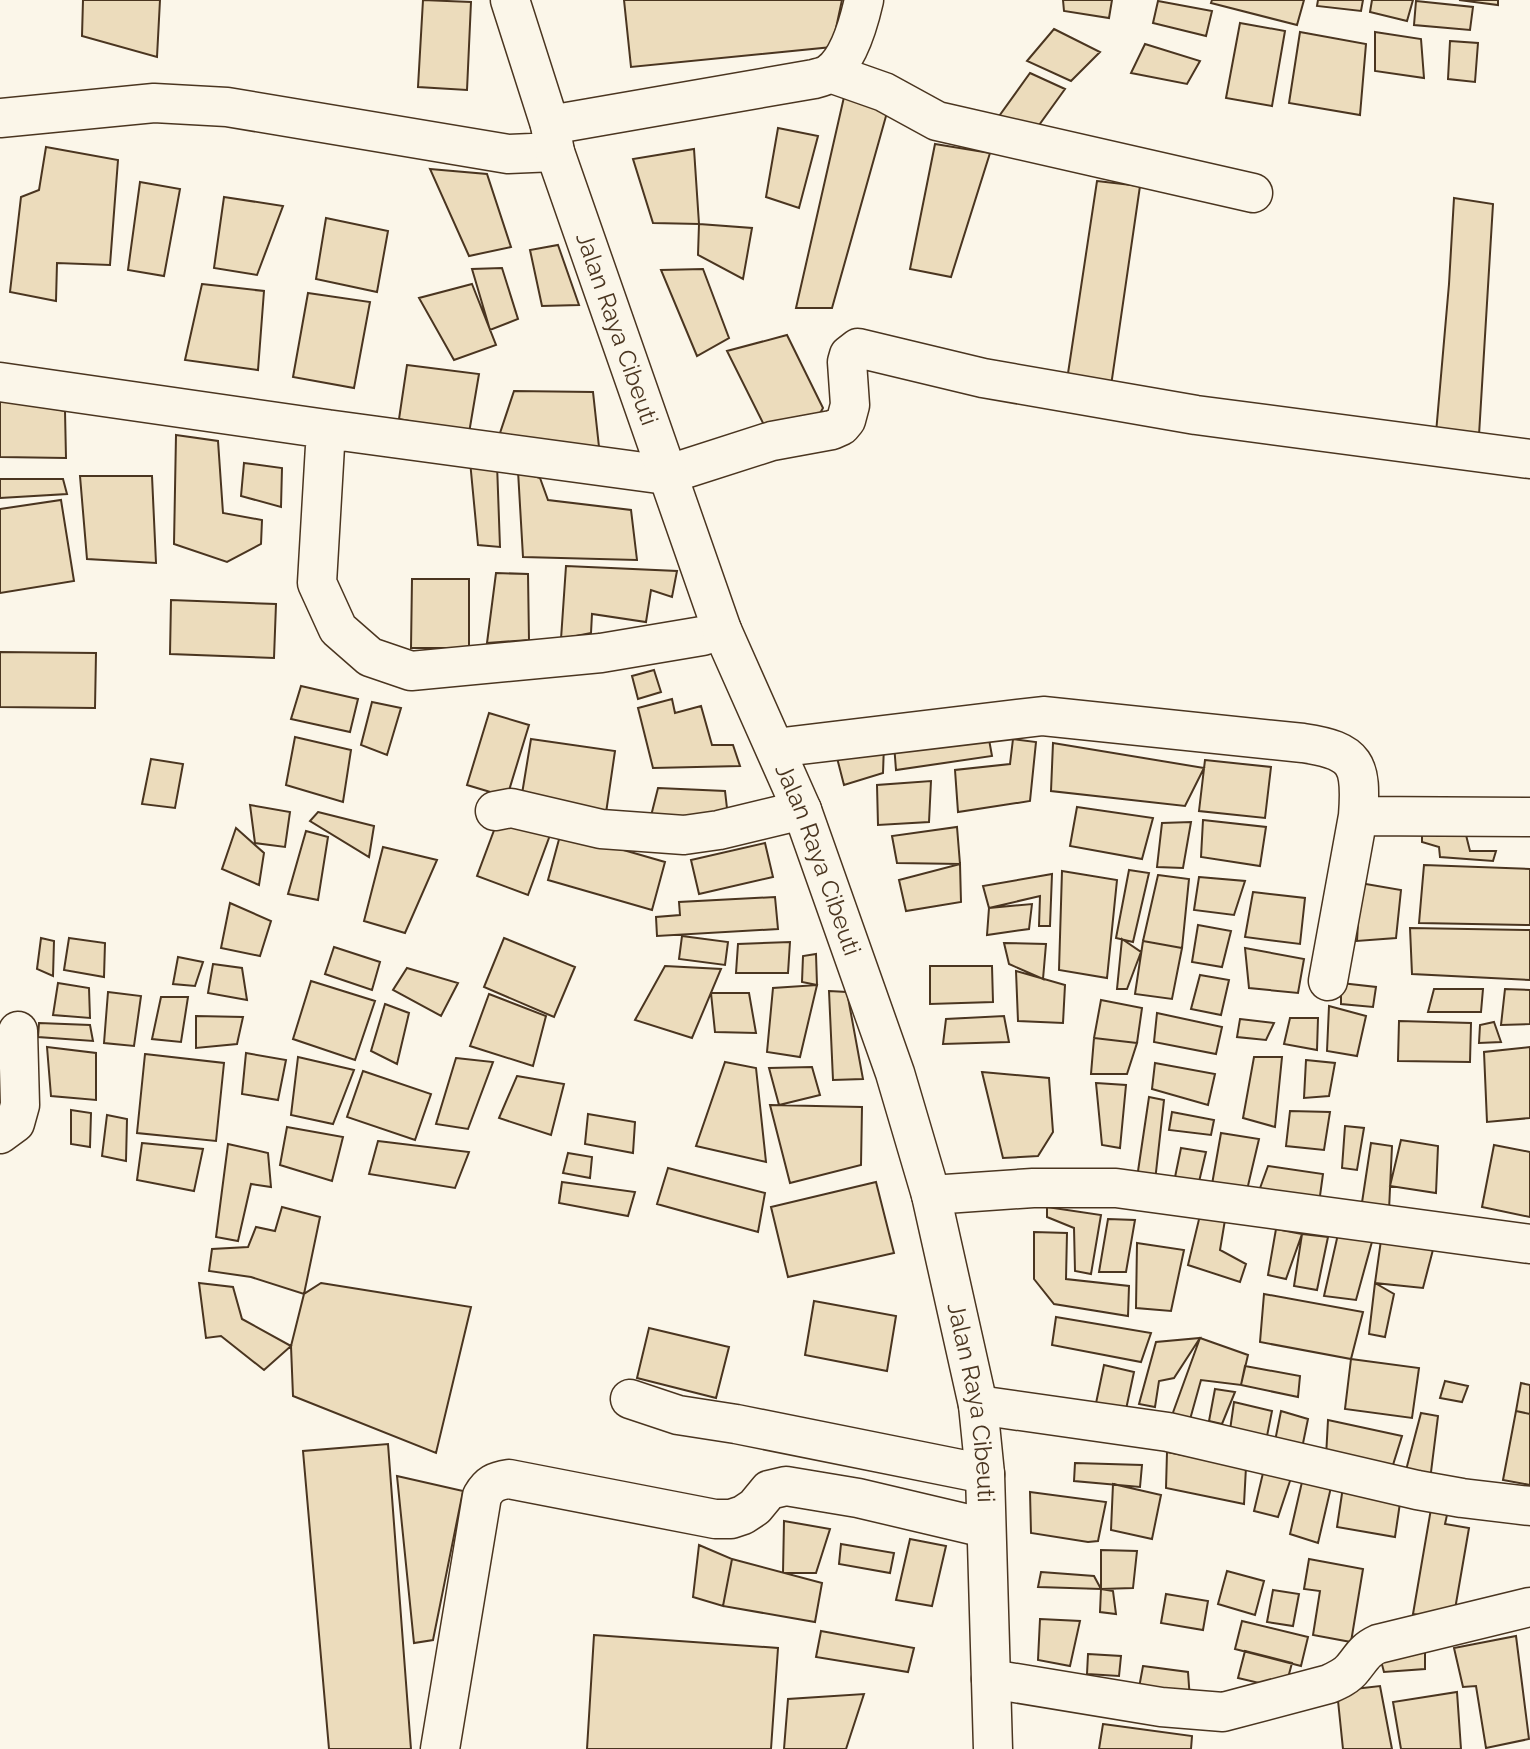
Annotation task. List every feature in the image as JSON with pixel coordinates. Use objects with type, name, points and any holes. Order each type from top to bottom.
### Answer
[{"type":"street","name":"Jalan Raya Cibeuti","points":[[510,0],[552,139],[666,475],[722,630],[802,810],[895,1073],[931,1195],[978,1405],[985,1474],[992,1749]]},
{"type":"street","points":[[0,118],[154,103],[227,107],[508,154],[552,139],[814,79],[830,73],[847,50],[859,26],[864,0]]},
{"type":"street","points":[[830,73],[884,92],[937,121],[1253,193]]},
{"type":"street","points":[[0,382],[666,475],[772,441],[831,430],[841,425],[846,420],[850,405],[847,362],[849,355],[858,348],[983,378],[1196,415],[1530,459]]},
{"type":"street","points":[[326,429],[317,583],[338,629],[370,657],[411,671],[601,653],[702,636],[722,630]]},
{"type":"street","points":[[775,748],[1043,716],[1303,743],[1341,752],[1352,761],[1358,773],[1360,790],[1358,816],[1328,982]]},
{"type":"street","points":[[495,811],[511,808],[601,829],[684,835],[719,830],[802,810]]},
{"type":"street","points":[[1358,816],[1530,817]]},
{"type":"street","points":[[0,1134],[15,1123],[20,1105],[18,1031]]},
{"type":"street","points":[[931,1195],[1033,1188],[1116,1188],[1530,1244]]},
{"type":"street","points":[[630,1399],[678,1415],[736,1424],[985,1474]]},
{"type":"street","points":[[978,1405],[1168,1432],[1417,1490],[1530,1506]]},
{"type":"street","points":[[440,1749],[482,1496],[487,1486],[496,1481],[509,1479],[715,1519],[731,1519],[743,1515],[755,1507],[769,1490],[786,1486],[858,1498],[985,1528]]},
{"type":"street","points":[[991,1679],[1161,1707],[1223,1712],[1329,1684],[1342,1678],[1368,1649],[1378,1644],[1530,1607]]},
{"type":"building","points":[[83,0],[160,0],[157,57],[82,36]]},
{"type":"building","points":[[423,0],[471,2],[467,90],[418,87]]},
{"type":"building","points":[[624,0],[842,0],[832,47],[631,67]]},
{"type":"building","points":[[1063,0],[1112,0],[1109,18],[1064,11]]},
{"type":"building","points":[[1212,0],[1304,0],[1297,25],[1211,3]]},
{"type":"building","points":[[1318,0],[1363,0],[1361,11],[1317,6]]},
{"type":"building","points":[[1372,0],[1413,0],[1407,21],[1370,12]]},
{"type":"building","points":[[1459,0],[1498,0],[1498,5]]},
{"type":"building","points":[[1158,1],[1212,11],[1206,36],[1153,23]]},
{"type":"building","points":[[1416,1],[1473,7],[1470,30],[1414,25]]},
{"type":"building","points":[[1240,23],[1285,31],[1272,106],[1226,98]]},
{"type":"building","points":[[1054,29],[1100,52],[1071,81],[1027,61]]},
{"type":"building","points":[[1300,32],[1366,44],[1360,115],[1289,103]]},
{"type":"building","points":[[1375,32],[1421,39],[1424,78],[1375,71]]},
{"type":"building","points":[[1450,41],[1478,43],[1475,82],[1448,79]]},
{"type":"building","points":[[1145,44],[1200,61],[1187,84],[1131,73]]},
{"type":"building","points":[[1030,73],[1065,89],[1034,132],[997,119]]},
{"type":"building","points":[[844,97],[888,109],[832,308],[796,308]]},
{"type":"building","points":[[778,128],[818,136],[799,208],[766,197]]},
{"type":"building","points":[[935,144],[990,153],[951,277],[910,269]]},
{"type":"building","points":[[46,147],[118,160],[110,265],[57,263],[56,301],[10,292],[21,197],[39,190]]},
{"type":"building","points":[[694,149],[699,224],[653,223],[633,159]]},
{"type":"building","points":[[430,169],[487,174],[511,247],[469,256]]},
{"type":"building","points":[[1097,181],[1140,186],[1111,386],[1067,380]]},
{"type":"building","points":[[140,182],[180,189],[164,276],[128,270]]},
{"type":"building","points":[[224,197],[283,206],[257,275],[214,268]]},
{"type":"building","points":[[1454,198],[1493,204],[1479,435],[1436,433]]},
{"type":"building","points":[[326,218],[388,231],[377,292],[316,279]]},
{"type":"building","points":[[699,224],[752,228],[743,279],[698,255]]},
{"type":"building","points":[[558,245],[579,305],[542,306],[530,250]]},
{"type":"building","points":[[502,268],[518,319],[490,330],[472,269]]},
{"type":"building","points":[[703,269],[729,338],[697,356],[661,270]]},
{"type":"building","points":[[202,284],[264,291],[258,370],[185,360]]},
{"type":"building","points":[[472,284],[496,345],[454,360],[419,298]]},
{"type":"building","points":[[308,293],[370,302],[354,388],[293,377]]},
{"type":"building","points":[[787,335],[823,408],[819,415],[764,425],[727,351]]},
{"type":"building","points":[[407,365],[479,374],[469,433],[399,419]]},
{"type":"building","points":[[514,391],[593,392],[599,447],[497,442]]},
{"type":"building","points":[[0,397],[65,411],[66,458],[0,457]]},
{"type":"building","points":[[176,435],[218,441],[223,513],[262,520],[261,544],[227,562],[174,544]]},
{"type":"building","points":[[470,461],[497,464],[500,547],[478,545]]},
{"type":"building","points":[[244,463],[282,468],[281,507],[241,496]]},
{"type":"building","points":[[518,471],[540,478],[548,500],[631,510],[637,560],[523,557]]},
{"type":"building","points":[[80,476],[152,476],[156,563],[87,559]]},
{"type":"building","points":[[0,479],[63,479],[67,494],[0,498]]},
{"type":"building","points":[[61,500],[74,581],[0,593],[0,509]]},
{"type":"building","points":[[566,566],[677,571],[672,597],[651,590],[646,622],[592,614],[591,633],[561,639]]},
{"type":"building","points":[[496,573],[528,574],[529,640],[487,643]]},
{"type":"building","points":[[412,579],[469,579],[469,648],[411,648]]},
{"type":"building","points":[[171,600],[276,604],[274,658],[170,654]]},
{"type":"building","points":[[0,652],[96,653],[95,708],[0,707]]},
{"type":"building","points":[[654,670],[661,692],[638,699],[632,676]]},
{"type":"building","points":[[301,686],[358,699],[350,732],[291,719]]},
{"type":"building","points":[[672,699],[675,713],[701,706],[712,745],[733,745],[740,766],[653,768],[638,708]]},
{"type":"building","points":[[372,702],[401,708],[387,755],[361,745]]},
{"type":"building","points":[[489,713],[529,725],[507,797],[467,785]]},
{"type":"building","points":[[988,734],[992,756],[896,770],[894,744]]},
{"type":"building","points":[[295,737],[351,750],[343,802],[286,785]]},
{"type":"building","points":[[531,739],[615,751],[606,813],[521,800]]},
{"type":"building","points":[[1013,739],[1036,742],[1030,801],[958,812],[955,770],[1010,764]]},
{"type":"building","points":[[1053,743],[1204,768],[1185,806],[1051,791]]},
{"type":"building","points":[[884,744],[883,773],[844,785],[836,754]]},
{"type":"building","points":[[151,759],[183,764],[175,808],[142,804]]},
{"type":"building","points":[[1205,760],[1271,767],[1265,818],[1199,811]]},
{"type":"building","points":[[931,781],[929,822],[878,825],[877,785]]},
{"type":"building","points":[[658,788],[725,791],[728,817],[651,816]]},
{"type":"building","points":[[250,805],[290,812],[285,847],[255,843]]},
{"type":"building","points":[[1077,807],[1153,818],[1142,859],[1070,846]]},
{"type":"building","points":[[318,812],[374,826],[369,857],[310,821]]},
{"type":"building","points":[[499,817],[550,835],[528,895],[477,876]]},
{"type":"building","points":[[1203,820],[1266,827],[1260,866],[1201,857]]},
{"type":"building","points":[[1191,822],[1183,868],[1157,867],[1162,823]]},
{"type":"building","points":[[957,827],[960,864],[897,863],[892,836]]},
{"type":"building","points":[[236,828],[264,853],[259,885],[222,869]]},
{"type":"building","points":[[1422,830],[1465,831],[1470,851],[1496,851],[1493,861],[1440,857],[1439,847],[1422,842]]},
{"type":"building","points":[[306,831],[328,837],[318,900],[288,894]]},
{"type":"building","points":[[561,832],[665,862],[652,910],[548,880]]},
{"type":"building","points":[[765,843],[773,877],[699,894],[691,860]]},
{"type":"building","points":[[383,847],[437,860],[405,933],[364,921]]},
{"type":"building","points":[[960,864],[961,902],[906,911],[899,880]]},
{"type":"building","points":[[1424,865],[1530,869],[1530,925],[1419,923]]},
{"type":"building","points":[[1129,870],[1149,873],[1133,942],[1116,938]]},
{"type":"building","points":[[1062,871],[1117,880],[1107,978],[1059,970]]},
{"type":"building","points":[[1052,874],[1050,926],[1039,926],[1040,896],[989,908],[983,886]]},
{"type":"building","points":[[1158,875],[1189,879],[1182,948],[1143,941]]},
{"type":"building","points":[[1199,877],[1245,881],[1234,915],[1194,910]]},
{"type":"building","points":[[1360,883],[1401,890],[1396,938],[1357,941]]},
{"type":"building","points":[[1253,892],[1305,898],[1300,944],[1245,937]]},
{"type":"building","points":[[775,897],[778,929],[657,936],[656,917],[680,915],[679,902]]},
{"type":"building","points":[[230,903],[271,921],[260,956],[221,948]]},
{"type":"building","points":[[1032,904],[1029,929],[987,935],[989,908]]},
{"type":"building","points":[[1198,925],[1231,931],[1222,967],[1192,962]]},
{"type":"building","points":[[1410,928],[1530,930],[1530,980],[1412,974]]},
{"type":"building","points":[[682,936],[728,942],[725,965],[679,959]]},
{"type":"building","points":[[41,938],[54,941],[53,976],[37,969]]},
{"type":"building","points":[[69,938],[105,943],[104,977],[64,970]]},
{"type":"building","points":[[504,938],[575,967],[554,1017],[484,987]]},
{"type":"building","points":[[1122,939],[1141,952],[1127,989],[1117,989]]},
{"type":"building","points":[[1143,941],[1182,948],[1172,999],[1135,994]]},
{"type":"building","points":[[790,942],[788,973],[736,973],[738,944]]},
{"type":"building","points":[[1004,943],[1046,944],[1043,979],[1009,964]]},
{"type":"building","points":[[334,947],[380,962],[372,990],[325,974]]},
{"type":"building","points":[[1245,948],[1304,959],[1298,993],[1249,988]]},
{"type":"building","points":[[816,954],[817,985],[802,982],[803,956]]},
{"type":"building","points":[[178,957],[203,962],[195,986],[173,984]]},
{"type":"building","points":[[213,964],[242,968],[247,1000],[208,993]]},
{"type":"building","points":[[665,966],[721,969],[692,1038],[635,1020]]},
{"type":"building","points":[[930,966],[992,966],[993,1002],[930,1004]]},
{"type":"building","points":[[407,968],[458,983],[441,1016],[393,990]]},
{"type":"building","points":[[1016,971],[1065,985],[1063,1023],[1018,1021]]},
{"type":"building","points":[[1200,975],[1229,980],[1221,1015],[1191,1009]]},
{"type":"building","points":[[311,981],[375,1001],[355,1060],[293,1039]]},
{"type":"building","points":[[58,983],[89,988],[90,1018],[53,1015]]},
{"type":"building","points":[[1341,983],[1376,987],[1373,1007],[1341,1004]]},
{"type":"building","points":[[817,985],[800,1057],[767,1052],[773,988]]},
{"type":"building","points":[[1434,989],[1483,989],[1481,1012],[1428,1012]]},
{"type":"building","points":[[1505,989],[1530,990],[1530,1024],[1501,1025]]},
{"type":"building","points":[[829,991],[847,992],[863,1079],[833,1080]]},
{"type":"building","points":[[108,992],[141,996],[134,1046],[104,1043]]},
{"type":"building","points":[[711,993],[749,993],[756,1033],[715,1032]]},
{"type":"building","points":[[489,994],[546,1016],[533,1066],[470,1046]]},
{"type":"building","points":[[161,997],[188,997],[181,1042],[152,1039]]},
{"type":"building","points":[[1101,1000],[1142,1008],[1137,1043],[1094,1038]]},
{"type":"building","points":[[385,1004],[409,1013],[397,1064],[371,1051]]},
{"type":"building","points":[[1329,1006],[1366,1016],[1357,1056],[1327,1051]]},
{"type":"building","points":[[1157,1013],[1222,1027],[1216,1054],[1154,1042]]},
{"type":"building","points":[[196,1016],[243,1017],[237,1044],[196,1048]]},
{"type":"building","points":[[1004,1016],[1009,1042],[943,1044],[946,1019]]},
{"type":"building","points":[[1290,1018],[1318,1018],[1317,1050],[1284,1044]]},
{"type":"building","points":[[1240,1019],[1274,1023],[1266,1040],[1237,1037]]},
{"type":"building","points":[[1399,1021],[1471,1023],[1470,1062],[1398,1061]]},
{"type":"building","points":[[1494,1022],[1501,1042],[1479,1043],[1480,1025]]},
{"type":"building","points":[[39,1023],[90,1025],[93,1041],[38,1037]]},
{"type":"building","points":[[1094,1038],[1137,1043],[1127,1074],[1091,1074]]},
{"type":"building","points":[[47,1047],[96,1053],[96,1100],[51,1096]]},
{"type":"building","points":[[1530,1047],[1530,1118],[1487,1122],[1484,1052]]},
{"type":"building","points":[[246,1053],[286,1060],[278,1100],[242,1094]]},
{"type":"building","points":[[145,1054],[224,1063],[216,1141],[137,1133]]},
{"type":"building","points":[[298,1057],[354,1070],[333,1124],[291,1115]]},
{"type":"building","points":[[1254,1057],[1282,1057],[1275,1127],[1243,1118]]},
{"type":"building","points":[[456,1058],[493,1062],[468,1129],[436,1124]]},
{"type":"building","points":[[1306,1060],[1335,1063],[1329,1096],[1304,1098]]},
{"type":"building","points":[[725,1062],[756,1068],[766,1162],[696,1146]]},
{"type":"building","points":[[1155,1063],[1215,1074],[1208,1105],[1152,1089]]},
{"type":"building","points":[[812,1067],[820,1095],[779,1105],[769,1068]]},
{"type":"building","points":[[363,1071],[431,1094],[415,1140],[347,1117]]},
{"type":"building","points":[[982,1072],[1049,1078],[1053,1132],[1038,1156],[1003,1158]]},
{"type":"building","points":[[517,1076],[564,1084],[551,1135],[499,1118]]},
{"type":"building","points":[[1096,1083],[1126,1085],[1120,1148],[1102,1145]]},
{"type":"building","points":[[1149,1097],[1164,1100],[1155,1181],[1137,1178]]},
{"type":"building","points":[[770,1105],[862,1107],[861,1165],[790,1183]]},
{"type":"building","points":[[71,1110],[91,1113],[90,1147],[71,1144]]},
{"type":"building","points":[[1290,1111],[1330,1112],[1324,1150],[1286,1146]]},
{"type":"building","points":[[1172,1112],[1214,1120],[1211,1135],[1169,1130]]},
{"type":"building","points":[[588,1114],[635,1122],[633,1153],[585,1144]]},
{"type":"building","points":[[107,1115],[127,1119],[126,1161],[102,1156]]},
{"type":"building","points":[[1345,1126],[1364,1128],[1357,1170],[1342,1168]]},
{"type":"building","points":[[287,1127],[343,1137],[332,1181],[280,1165]]},
{"type":"building","points":[[1221,1133],[1259,1139],[1247,1190],[1211,1190]]},
{"type":"building","points":[[1401,1140],[1438,1146],[1436,1193],[1390,1186]]},
{"type":"building","points":[[378,1141],[469,1152],[455,1188],[369,1174]]},
{"type":"building","points":[[142,1143],[203,1149],[194,1191],[137,1180]]},
{"type":"building","points":[[1371,1143],[1392,1146],[1389,1210],[1361,1209]]},
{"type":"building","points":[[228,1144],[268,1153],[271,1187],[251,1184],[238,1241],[216,1237]]},
{"type":"building","points":[[1494,1145],[1530,1152],[1530,1217],[1482,1207]]},
{"type":"building","points":[[1181,1148],[1206,1152],[1198,1186],[1174,1182]]},
{"type":"building","points":[[568,1153],[592,1157],[590,1178],[563,1173]]},
{"type":"building","points":[[1268,1166],[1323,1174],[1319,1203],[1259,1191]]},
{"type":"building","points":[[668,1168],[765,1193],[758,1232],[657,1204]]},
{"type":"building","points":[[562,1182],[635,1192],[628,1216],[559,1203]]},
{"type":"building","points":[[876,1182],[894,1253],[788,1277],[771,1207]]},
{"type":"building","points":[[282,1207],[320,1217],[304,1294],[251,1277],[209,1271],[212,1249],[248,1247],[256,1227],[275,1231]]},
{"type":"building","points":[[1047,1207],[1101,1215],[1091,1274],[1075,1271],[1074,1228],[1047,1217]]},
{"type":"building","points":[[1201,1211],[1225,1220],[1220,1250],[1246,1264],[1240,1282],[1188,1265]]},
{"type":"building","points":[[1108,1219],[1135,1220],[1126,1272],[1099,1272]]},
{"type":"building","points":[[1276,1229],[1302,1234],[1286,1279],[1268,1275]]},
{"type":"building","points":[[1034,1232],[1067,1233],[1066,1279],[1129,1286],[1128,1316],[1054,1304],[1034,1279]]},
{"type":"building","points":[[1382,1233],[1435,1242],[1423,1288],[1375,1283]]},
{"type":"building","points":[[1302,1234],[1328,1237],[1317,1290],[1294,1286]]},
{"type":"building","points":[[1338,1234],[1373,1238],[1356,1300],[1324,1296]]},
{"type":"building","points":[[1137,1243],[1184,1250],[1171,1311],[1136,1308]]},
{"type":"building","points":[[199,1283],[233,1287],[242,1319],[291,1346],[264,1370],[221,1336],[206,1338]]},
{"type":"building","points":[[321,1283],[471,1307],[436,1453],[293,1396],[291,1346],[304,1294]]},
{"type":"building","points":[[1375,1283],[1394,1294],[1385,1337],[1369,1334]]},
{"type":"building","points":[[1264,1294],[1363,1312],[1351,1359],[1260,1342]]},
{"type":"building","points":[[814,1301],[896,1316],[887,1371],[805,1355]]},
{"type":"building","points":[[1056,1317],[1151,1333],[1141,1362],[1052,1345]]},
{"type":"building","points":[[649,1328],[729,1347],[716,1398],[637,1378]]},
{"type":"building","points":[[1200,1338],[1248,1355],[1241,1385],[1201,1380],[1189,1423],[1171,1418]]},
{"type":"building","points":[[1200,1338],[1174,1378],[1159,1381],[1155,1407],[1139,1404],[1156,1342]]},
{"type":"building","points":[[1351,1359],[1419,1368],[1412,1418],[1345,1409]]},
{"type":"building","points":[[1104,1365],[1134,1372],[1125,1414],[1095,1408]]},
{"type":"building","points":[[1245,1366],[1300,1376],[1298,1397],[1241,1385]]},
{"type":"building","points":[[1445,1381],[1468,1386],[1462,1402],[1440,1398]]},
{"type":"building","points":[[1521,1383],[1530,1385],[1530,1414],[1516,1411]]},
{"type":"building","points":[[1215,1389],[1235,1392],[1222,1424],[1209,1421]]},
{"type":"building","points":[[1234,1402],[1272,1411],[1265,1446],[1229,1437]]},
{"type":"building","points":[[1281,1411],[1308,1419],[1301,1453],[1274,1446]]},
{"type":"building","points":[[1516,1411],[1530,1414],[1530,1485],[1503,1480]]},
{"type":"building","points":[[1421,1413],[1438,1416],[1430,1480],[1405,1474]]},
{"type":"building","points":[[1328,1420],[1402,1436],[1392,1468],[1326,1457]]},
{"type":"building","points":[[388,1444],[411,1749],[329,1749],[303,1451]]},
{"type":"building","points":[[1167,1452],[1246,1467],[1244,1504],[1166,1488]]},
{"type":"building","points":[[1075,1463],[1142,1465],[1140,1487],[1074,1481]]},
{"type":"building","points":[[1263,1473],[1292,1475],[1278,1517],[1254,1511]]},
{"type":"building","points":[[397,1476],[463,1491],[433,1640],[414,1643]]},
{"type":"building","points":[[1302,1482],[1332,1483],[1318,1543],[1290,1534]]},
{"type":"building","points":[[1113,1484],[1161,1495],[1152,1539],[1111,1530]]},
{"type":"building","points":[[1343,1487],[1401,1496],[1395,1537],[1337,1527]]},
{"type":"building","points":[[1030,1492],[1106,1502],[1098,1541],[1088,1542],[1031,1533]]},
{"type":"building","points":[[1432,1503],[1449,1506],[1445,1524],[1469,1528],[1453,1621],[1413,1614]]},
{"type":"building","points":[[784,1521],[830,1529],[816,1573],[783,1573]]},
{"type":"building","points":[[910,1539],[946,1546],[932,1606],[896,1600]]},
{"type":"building","points":[[841,1544],[894,1553],[890,1573],[839,1564]]},
{"type":"building","points":[[699,1545],[732,1559],[723,1606],[693,1597]]},
{"type":"building","points":[[1101,1550],[1137,1551],[1133,1588],[1101,1589]]},
{"type":"building","points":[[732,1559],[822,1583],[815,1622],[723,1606]]},
{"type":"building","points":[[1309,1559],[1363,1569],[1351,1642],[1313,1635],[1320,1591],[1304,1589]]},
{"type":"building","points":[[1227,1571],[1264,1581],[1255,1615],[1218,1604]]},
{"type":"building","points":[[1041,1572],[1094,1576],[1101,1589],[1038,1587]]},
{"type":"building","points":[[1101,1589],[1113,1591],[1116,1614],[1100,1612]]},
{"type":"building","points":[[1273,1590],[1299,1594],[1293,1626],[1267,1622]]},
{"type":"building","points":[[1166,1594],[1208,1601],[1203,1630],[1161,1623]]},
{"type":"building","points":[[1040,1619],[1080,1621],[1070,1666],[1038,1660]]},
{"type":"building","points":[[1242,1621],[1308,1637],[1301,1666],[1235,1649]]},
{"type":"building","points":[[821,1631],[914,1648],[908,1672],[816,1657]]},
{"type":"building","points":[[594,1635],[778,1648],[771,1749],[587,1749]]},
{"type":"building","points":[[1516,1636],[1529,1739],[1486,1748],[1476,1686],[1463,1687],[1454,1648]]},
{"type":"building","points":[[1425,1644],[1425,1669],[1384,1672],[1380,1657]]},
{"type":"building","points":[[1245,1651],[1292,1663],[1285,1689],[1238,1678]]},
{"type":"building","points":[[1088,1654],[1121,1656],[1119,1676],[1087,1674]]},
{"type":"building","points":[[1143,1666],[1188,1672],[1190,1700],[1138,1693]]},
{"type":"building","points":[[1380,1686],[1392,1749],[1343,1749],[1337,1691]]},
{"type":"building","points":[[1457,1692],[1461,1749],[1401,1749],[1393,1702]]},
{"type":"building","points":[[864,1694],[846,1749],[784,1749],[788,1699]]},
{"type":"building","points":[[1103,1724],[1192,1736],[1191,1749],[1099,1749]]}]
